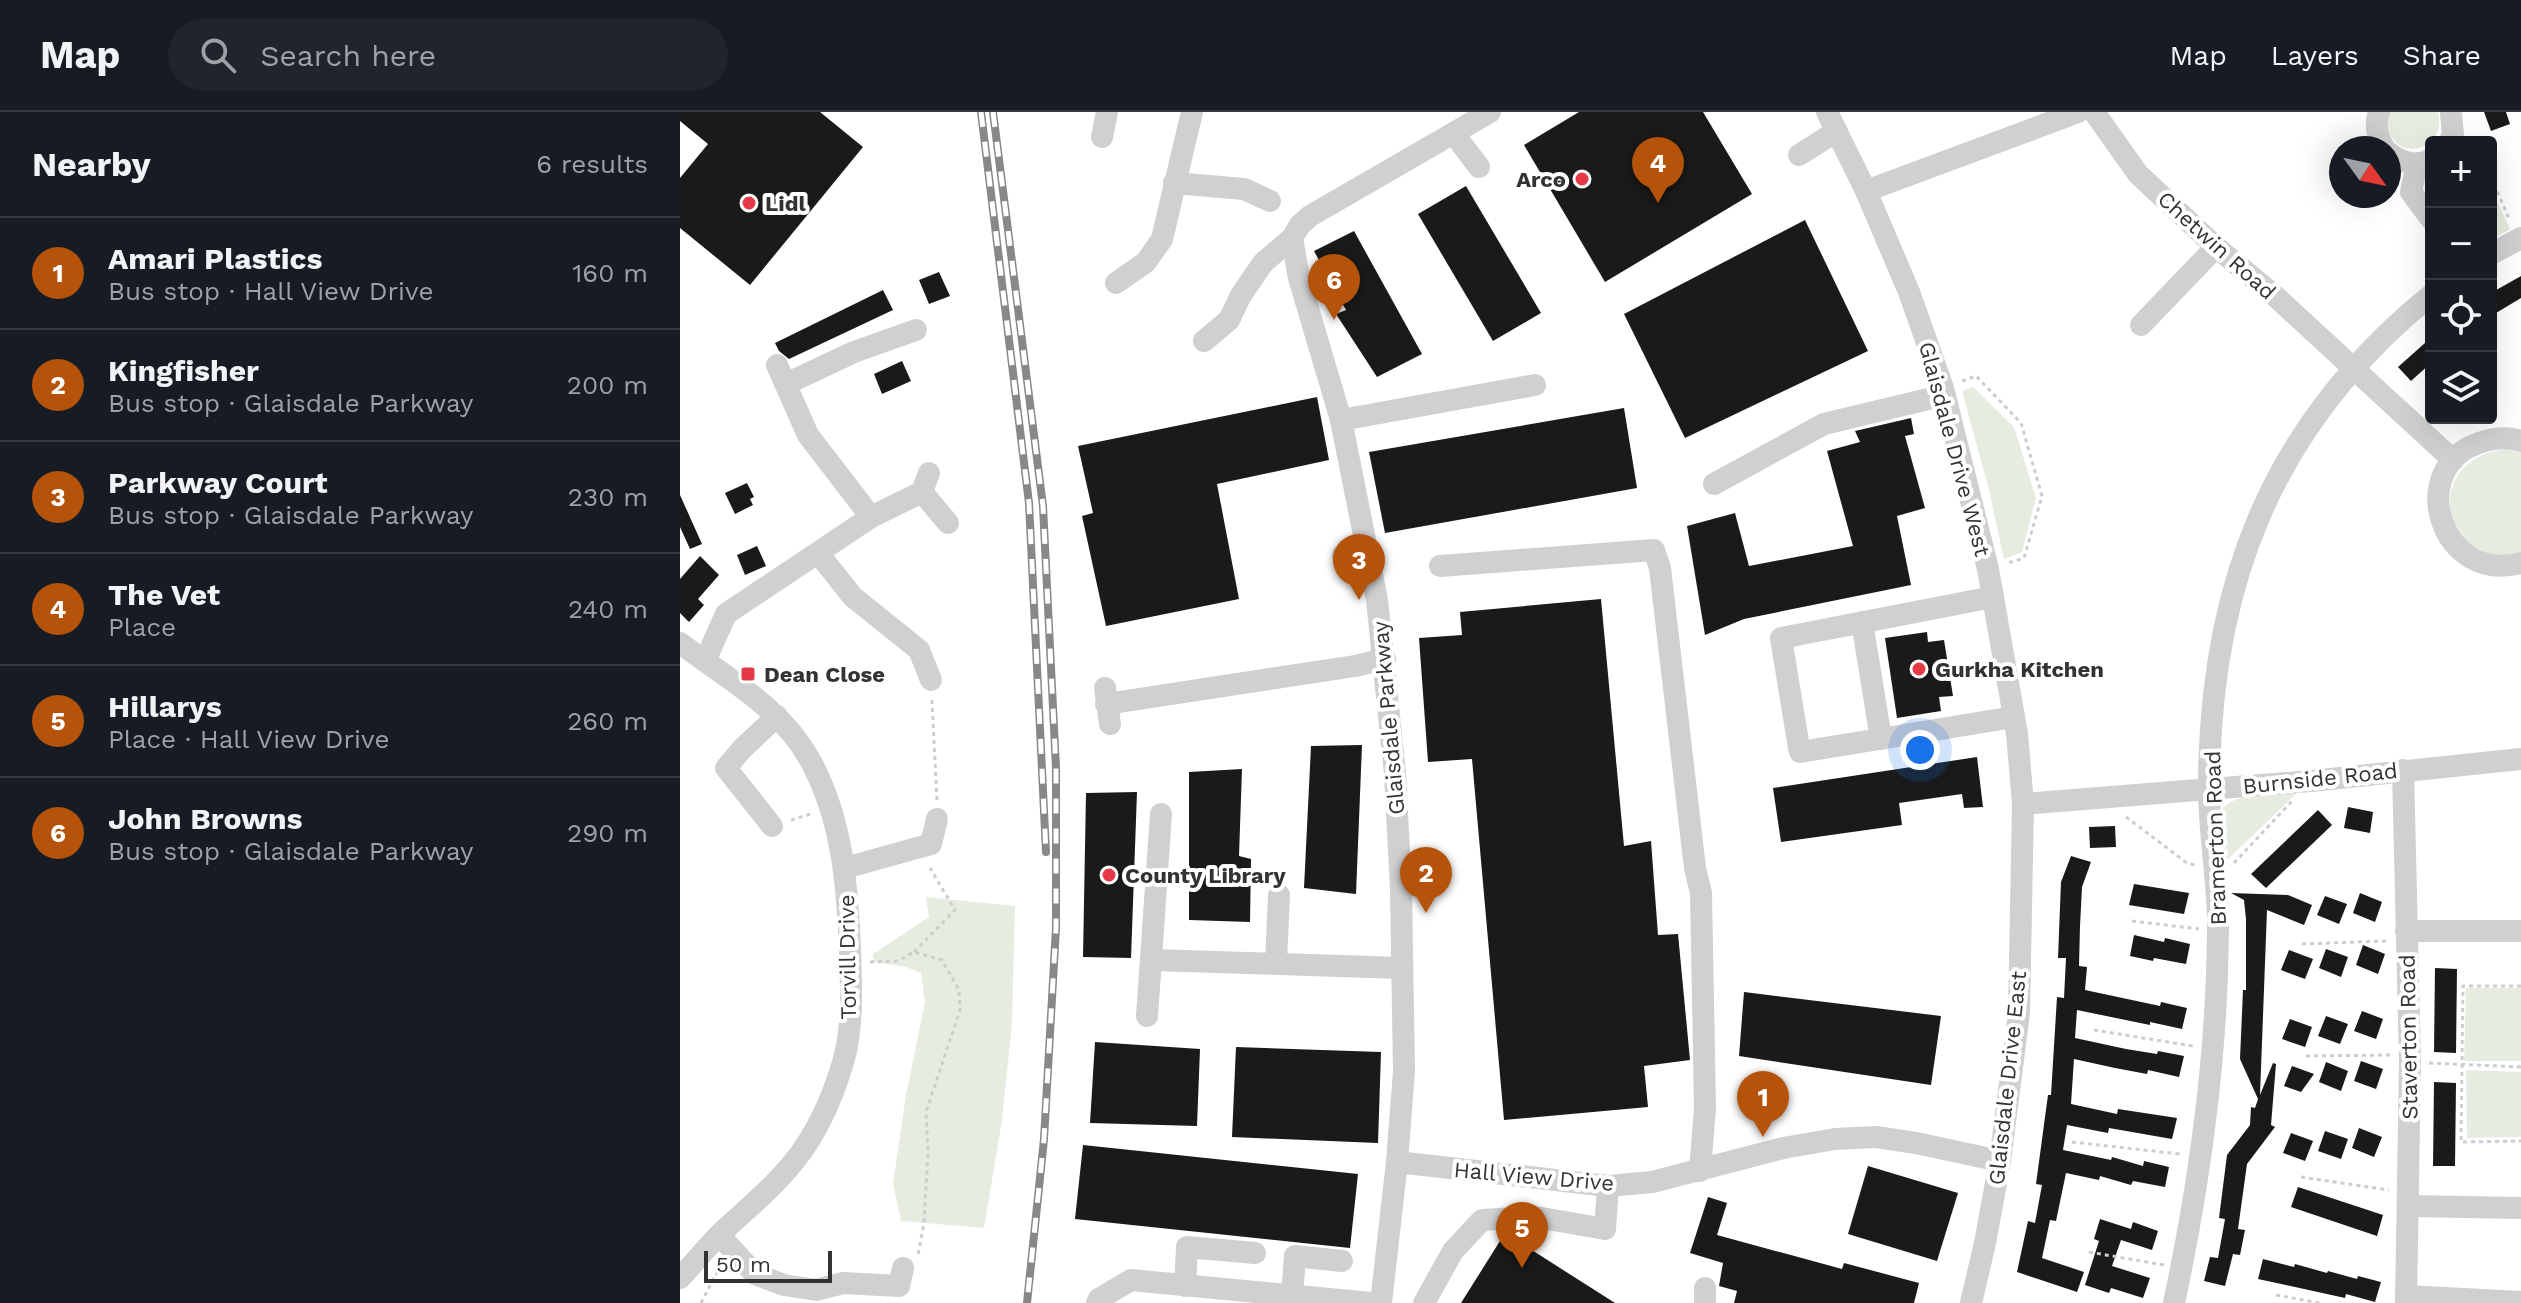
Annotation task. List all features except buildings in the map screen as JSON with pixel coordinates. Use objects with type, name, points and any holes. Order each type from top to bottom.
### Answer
[{"type":"street","points":[[1102,137],[1107,112]]},
{"type":"street","points":[[1204,341],[1236,328],[1241,295],[1263,263],[1292,238],[1310,216],[1490,112]]},
{"type":"street","points":[[1866,191],[2078,112]]},
{"type":"street","name":"Chetwin Road","points":[[2094,112],[2138,174],[2453,460]]},
{"type":"street","points":[[2378,136],[2376,120],[2379,112]]},
{"type":"street","points":[[2451,112],[2453,136]]},
{"type":"street","points":[[1116,283],[1146,262],[1162,239],[1168,223],[1187,113]]},
{"type":"street","points":[[1799,155],[1832,122]]},
{"type":"street","name":"Glaisdale Drive West","points":[[1832,122],[1866,191],[1909,292],[1944,391],[1988,569],[2014,717],[2023,804]]},
{"type":"street","points":[[1454,134],[1479,167]]},
{"type":"street","points":[[2401,160],[2424,162],[2411,192],[2425,211]]},
{"type":"street","points":[[1174,183],[1246,179],[1270,201]]},
{"type":"street","name":"Glaisdale Parkway","points":[[1292,238],[1299,278],[1341,420],[1344,482],[1367,550],[1377,600],[1395,774],[1404,1071],[1381,1303]]},
{"type":"street","points":[[2497,251],[2520,239]]},
{"type":"street","points":[[2140,324],[2216,247]]},
{"type":"street","name":"Bramerton Road","points":[[2174,1303],[2209,1104],[2218,932],[2209,789],[2215,673],[2226,615],[2245,553],[2268,496],[2314,416],[2352,368],[2425,300]]},
{"type":"street","points":[[871,517],[808,435],[781,374],[916,330]]},
{"type":"street","points":[[1341,420],[1535,385]]},
{"type":"street","points":[[1714,484],[1824,424],[1944,391]]},
{"type":"street","points":[[2521,441],[2492,438],[2471,446],[2453,460],[2442,480],[2437,502],[2441,524],[2452,543],[2469,558],[2485,565],[2508,567],[2521,563]]},
{"type":"street","points":[[705,661],[726,614],[925,483],[948,523]]},
{"type":"street","points":[[1343,555],[1367,550]]},
{"type":"street","points":[[1440,566],[1654,550],[1660,568],[1695,868],[1701,893],[1705,1108],[1700,1171]]},
{"type":"street","points":[[818,553],[853,597],[919,650],[931,680]]},
{"type":"street","points":[[1993,597],[1781,638],[1792,707],[1800,752],[2014,717]]},
{"type":"street","points":[[1862,622],[1881,739]]},
{"type":"street","name":"Torvill Drive","points":[[680,643],[759,699],[777,716],[809,758],[832,808],[845,868],[852,996],[846,1049],[829,1103],[802,1151],[724,1241],[680,1278]]},
{"type":"street","points":[[1107,705],[1385,659]]},
{"type":"street","points":[[772,826],[726,768],[777,716]]},
{"type":"street","name":"Burnside Road","points":[[2023,804],[2311,781],[2521,759]]},
{"type":"street","name":"Staverton Road","points":[[2403,770],[2410,1058],[2406,1300]]},
{"type":"street","name":"Glaisdale Drive East","points":[[1971,1303],[2000,1161],[2019,1013],[2023,804]]},
{"type":"street","points":[[1147,1016],[1161,814]]},
{"type":"street","points":[[930,868],[931,844],[937,819]]},
{"type":"street","points":[[845,868],[931,844]]},
{"type":"street","points":[[1276,963],[1279,895]]},
{"type":"street","points":[[2406,936],[2521,931]]},
{"type":"street","points":[[1152,960],[1402,968]]},
{"type":"street","name":"Hall View Drive","points":[[1397,1162],[1608,1186],[1652,1182],[1783,1148],[1835,1139],[1876,1137],[2000,1161]]},
{"type":"street","points":[[1424,1303],[1453,1251],[1482,1220],[1536,1217],[1605,1229],[1608,1186]]},
{"type":"street","points":[[2409,1200],[2521,1208]]},
{"type":"street","points":[[724,1241],[755,1274],[784,1285],[816,1290],[843,1283],[901,1286]]},
{"type":"street","points":[[1185,1286],[1187,1247],[1255,1253]]},
{"type":"street","points":[[1292,1296],[1295,1256],[1342,1261]]},
{"type":"street","points":[[1097,1303],[1131,1280],[1371,1303]]},
{"type":"street","points":[[2406,1300],[2521,1302]]},
{"type":"path","points":[[2497,190],[2520,239]]},
{"type":"path","points":[[1944,391],[1976,376],[2021,423],[2042,496],[2024,558],[1988,569]]},
{"type":"path","points":[[931,680],[937,819]]},
{"type":"path","points":[[2122,813],[2187,863],[2215,871],[2227,870],[2311,781]]},
{"type":"path","points":[[772,826],[832,808]]},
{"type":"path","points":[[851,963],[898,961],[914,952],[955,910],[930,868]]},
{"type":"path","points":[[2132,921],[2218,932]]},
{"type":"path","points":[[2302,944],[2406,936]]},
{"type":"path","points":[[901,1286],[917,1258],[924,1223],[928,1152],[926,1112],[960,1010],[959,990],[942,960],[914,952]]},
{"type":"path","points":[[2521,986],[2463,986],[2461,1142],[2521,1141]]},
{"type":"path","points":[[2094,1030],[2213,1049]]},
{"type":"path","points":[[2306,1056],[2410,1058],[2461,1065],[2521,1067]]},
{"type":"path","points":[[2072,1142],[2201,1156]]},
{"type":"path","points":[[2301,1177],[2409,1200]]},
{"type":"path","points":[[701,1303],[724,1241]]},
{"type":"path","points":[[2089,1252],[2182,1268]]},
{"type":"path","points":[[2276,1295],[2320,1303]]},
{"type":"shaded area","points":[[2387,112],[2438,112],[2439,126],[2434,136],[2425,136],[2425,145],[2405,148],[2401,145],[2401,136],[2392,136]]},
{"type":"shaded area","points":[[2497,201],[2510,229],[2497,237]]},
{"type":"shaded area","points":[[1973,387],[2014,427],[2036,498],[2022,552],[2004,559],[1962,391]]},
{"type":"shaded area","points":[[2508,449],[2521,452],[2521,554],[2495,556],[2473,548],[2459,532],[2451,513],[2451,492],[2460,472],[2479,457]]},
{"type":"shaded area","points":[[2297,793],[2223,864],[2220,819],[2225,806],[2242,798]]},
{"type":"shaded area","points":[[926,897],[1015,906],[1012,1023],[1002,1120],[984,1228],[901,1221],[893,1184],[906,1095],[925,1002],[921,973],[906,967],[874,962],[873,954],[929,917]]},
{"type":"shaded area","points":[[2466,988],[2521,988],[2521,1061],[2464,1061]]},
{"type":"shaded area","points":[[2466,1070],[2521,1072],[2521,1137],[2467,1138]]},
{"type":"railway","points":[[981,112],[1029,503],[1046,852]]},
{"type":"railway","points":[[993,112],[1043,506],[1056,768],[1056,928],[1044,1139],[1027,1303]]},
{"type":"place","name":"Arco","points":[[1582,179]]},
{"type":"place","name":"Lidl","points":[[749,203]]},
{"type":"place","name":"The Vet","points":[[1658,203]]},
{"type":"place","name":"John Browns","points":[[1334,320]]},
{"type":"place","name":"Parkway Court","points":[[1359,600]]},
{"type":"place","name":"Gurkha Kitchen","points":[[1919,669]]},
{"type":"place","name":"Dean Close","points":[[748,674]]},
{"type":"place","name":"County Library","points":[[1109,875]]},
{"type":"place","name":"Kingfisher","points":[[1426,913]]},
{"type":"place","name":"Amari Plastics","points":[[1763,1137]]},
{"type":"place","name":"Hillarys","points":[[1522,1268]]}]
